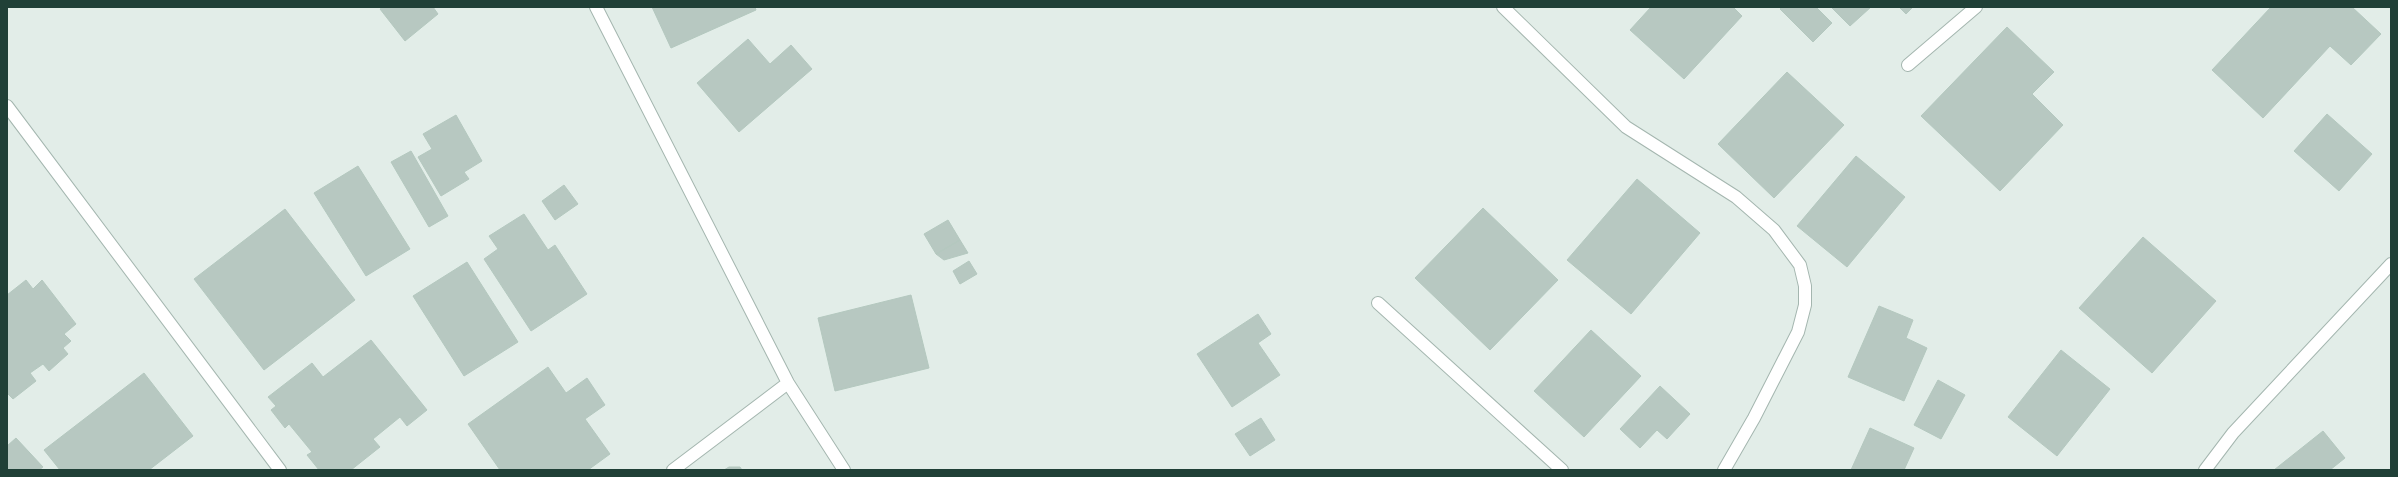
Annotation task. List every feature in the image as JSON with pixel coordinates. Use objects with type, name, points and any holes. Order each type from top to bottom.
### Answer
[{"type":"street","points":[[596,7],[788,383],[844,470]]},
{"type":"street","points":[[1503,7],[1626,128],[1736,197],[1774,230],[1800,265],[1805,286],[1805,306],[1798,332],[1754,418],[1724,470]]},
{"type":"street","points":[[1908,65],[1976,7]]},
{"type":"street","points":[[7,106],[280,470]]},
{"type":"street","points":[[2204,470],[2233,433],[2391,264]]},
{"type":"street","points":[[1378,303],[1562,470]]},
{"type":"street","points":[[673,470],[788,383]]},
{"type":"building","points":[[383,7],[433,7],[438,14],[405,41],[380,9]]},
{"type":"building","points":[[652,7],[755,7],[756,10],[671,48]]},
{"type":"building","points":[[1651,7],[1733,7],[1742,16],[1684,79],[1630,30]]},
{"type":"building","points":[[1782,7],[1816,7],[1832,23],[1813,42],[1780,9]]},
{"type":"building","points":[[1831,7],[1871,7],[1850,26]]},
{"type":"building","points":[[1899,7],[1913,7],[1906,14]]},
{"type":"building","points":[[2271,7],[2352,7],[2381,34],[2351,65],[2330,46],[2263,118],[2212,70]]},
{"type":"building","points":[[2007,27],[2054,72],[2032,94],[2063,125],[2000,191],[1921,116]]},
{"type":"building","points":[[748,39],[770,64],[791,45],[812,69],[739,132],[697,83]]},
{"type":"building","points":[[1787,72],[1844,125],[1774,198],[1718,144]]},
{"type":"building","points":[[2327,114],[2372,154],[2339,191],[2294,151]]},
{"type":"building","points":[[456,115],[482,161],[464,172],[469,179],[441,196],[418,157],[432,149],[423,134]]},
{"type":"building","points":[[411,151],[448,216],[429,227],[391,162]]},
{"type":"building","points":[[1856,156],[1905,197],[1847,267],[1797,226]]},
{"type":"building","points":[[358,166],[410,249],[366,276],[314,193]]},
{"type":"building","points":[[1637,179],[1700,233],[1631,314],[1567,260]]},
{"type":"building","points":[[564,185],[578,204],[555,220],[542,201]]},
{"type":"building","points":[[1483,208],[1558,280],[1490,350],[1415,278]]},
{"type":"building","points":[[285,209],[355,300],[264,370],[194,279]]},
{"type":"building","points":[[524,214],[548,250],[555,245],[587,294],[531,331],[484,259],[498,249],[489,236]]},
{"type":"building","points":[[948,220],[960,240],[936,254],[924,234]]},
{"type":"building","points":[[2143,237],[2216,301],[2152,373],[2079,308]]},
{"type":"building","points":[[960,240],[968,253],[944,260],[936,254]]},
{"type":"building","points":[[969,261],[977,274],[960,284],[953,271]]},
{"type":"building","points":[[467,262],[518,342],[464,376],[413,296]]},
{"type":"building","points":[[26,280],[33,289],[42,280],[76,324],[64,334],[71,341],[63,348],[68,354],[49,371],[43,364],[30,373],[36,381],[13,399],[7,393],[7,295]]},
{"type":"building","points":[[911,295],[929,368],[835,391],[818,318]]},
{"type":"building","points":[[1879,306],[1913,320],[1906,338],[1927,348],[1904,401],[1848,377]]},
{"type":"building","points":[[1258,314],[1271,334],[1258,343],[1280,375],[1232,407],[1197,354]]},
{"type":"building","points":[[1591,330],[1641,376],[1584,437],[1534,391]]},
{"type":"building","points":[[371,340],[427,410],[407,426],[400,417],[373,439],[380,447],[351,470],[319,470],[307,455],[312,452],[289,424],[285,428],[271,410],[276,406],[268,397],[312,363],[323,377]]},
{"type":"building","points":[[2061,350],[2110,389],[2057,456],[2008,417]]},
{"type":"building","points":[[548,367],[566,393],[587,378],[605,405],[585,419],[610,454],[588,470],[500,470],[468,424]]},
{"type":"building","points":[[144,373],[193,436],[149,470],[60,470],[44,450]]},
{"type":"building","points":[[1938,380],[1965,395],[1941,439],[1914,425]]},
{"type":"building","points":[[1660,386],[1690,414],[1667,439],[1657,430],[1640,448],[1620,429]]},
{"type":"building","points":[[1261,418],[1275,440],[1250,456],[1235,434]]},
{"type":"building","points":[[1870,428],[1914,448],[1904,470],[1851,470]]},
{"type":"building","points":[[2323,431],[2345,458],[2330,470],[2274,470]]},
{"type":"building","points":[[16,438],[43,467],[39,470],[7,470],[7,446]]},
{"type":"building","points":[[729,467],[740,467],[742,470],[724,470]]}]
